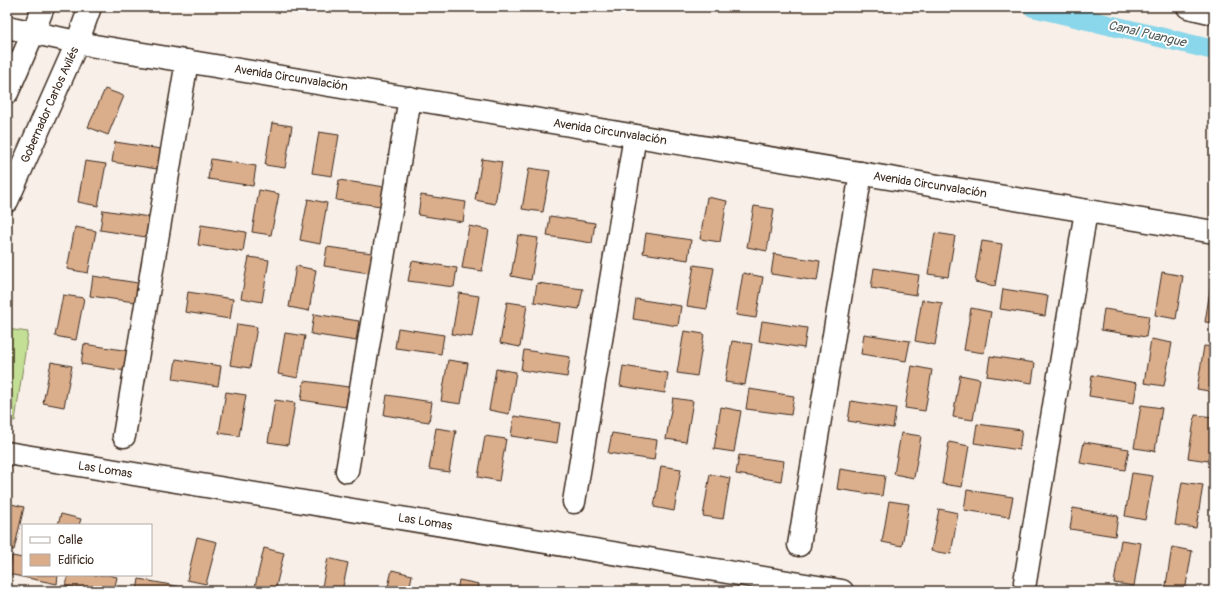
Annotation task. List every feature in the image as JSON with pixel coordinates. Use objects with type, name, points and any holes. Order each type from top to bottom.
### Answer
[{"type":"street","points":[[7,93],[43,7]]},
{"type":"street","name":"Gobernador Carlos Avilés","points":[[7,201],[77,43],[90,7]]},
{"type":"street","points":[[1188,7],[1214,13]]},
{"type":"street","name":"Avenida Circunvalación","points":[[7,28],[77,43],[1214,232]]},
{"type":"street","points":[[124,436],[187,61]]},
{"type":"street","points":[[347,471],[410,98]]},
{"type":"street","points":[[574,502],[635,136]]},
{"type":"street","points":[[799,545],[861,173]]},
{"type":"street","points":[[1024,582],[1086,211]]},
{"type":"street","name":"Las Lomas","points":[[7,454],[842,591]]},
{"type":"green space","points":[[7,329],[28,332],[15,421],[7,419]]},
{"type":"building","points":[[105,89],[124,96],[108,135],[88,127]]},
{"type":"building","points":[[272,123],[292,126],[285,168],[265,165]]},
{"type":"building","points":[[319,132],[339,135],[332,176],[312,173]]},
{"type":"building","points":[[115,142],[161,149],[157,169],[112,162]]},
{"type":"building","points":[[211,159],[256,166],[253,186],[208,179]]},
{"type":"building","points":[[482,159],[502,162],[495,204],[475,200]]},
{"type":"building","points":[[85,161],[106,164],[98,206],[78,202]]},
{"type":"building","points":[[529,168],[550,171],[543,212],[522,209]]},
{"type":"building","points":[[339,180],[385,187],[381,206],[336,200]]},
{"type":"building","points":[[259,190],[279,194],[271,235],[252,232]]},
{"type":"building","points":[[421,195],[466,202],[463,222],[418,215]]},
{"type":"building","points":[[707,197],[727,201],[720,242],[700,239]]},
{"type":"building","points":[[308,199],[327,203],[320,244],[300,240]]},
{"type":"building","points":[[754,206],[774,209],[767,251],[747,247]]},
{"type":"building","points":[[103,210],[149,217],[146,237],[100,230]]},
{"type":"building","points":[[550,216],[595,223],[592,243],[547,236]]},
{"type":"building","points":[[201,225],[246,232],[243,252],[198,245]]},
{"type":"building","points":[[469,226],[489,230],[482,271],[462,268]]},
{"type":"building","points":[[75,227],[96,231],[88,273],[67,269]]},
{"type":"building","points":[[646,233],[691,240],[688,260],[643,253]]},
{"type":"building","points":[[935,233],[955,236],[948,277],[928,274]]},
{"type":"building","points":[[518,235],[538,238],[531,280],[511,276]]},
{"type":"building","points":[[982,241],[1002,244],[995,286],[975,282]]},
{"type":"building","points":[[327,247],[372,253],[369,273],[324,266]]},
{"type":"building","points":[[774,254],[820,261],[817,281],[771,274]]},
{"type":"building","points":[[249,257],[269,260],[262,302],[241,298]]},
{"type":"building","points":[[412,261],[457,268],[454,287],[408,281]]},
{"type":"building","points":[[694,265],[714,268],[707,309],[687,306]]},
{"type":"building","points":[[296,266],[316,270],[309,311],[289,307]]},
{"type":"building","points":[[874,268],[919,275],[916,295],[871,288]]},
{"type":"building","points":[[1162,272],[1183,276],[1176,319],[1155,315]]},
{"type":"building","points":[[743,273],[763,277],[756,318],[736,315]]},
{"type":"building","points":[[93,276],[138,283],[135,302],[90,296]]},
{"type":"building","points":[[1212,278],[1214,279],[1214,323],[1205,322]]},
{"type":"building","points":[[537,283],[583,289],[579,309],[534,302]]},
{"type":"building","points":[[1003,289],[1048,296],[1045,316],[1000,309]]},
{"type":"building","points":[[188,292],[233,299],[230,319],[185,312]]},
{"type":"building","points":[[459,293],[479,296],[472,337],[452,334]]},
{"type":"building","points":[[63,295],[84,298],[76,340],[55,336]]},
{"type":"building","points":[[636,299],[681,306],[678,326],[633,319]]},
{"type":"building","points":[[922,300],[942,303],[935,345],[915,341]]},
{"type":"building","points":[[507,302],[527,305],[520,347],[500,343]]},
{"type":"building","points":[[971,308],[991,312],[984,353],[964,350]]},
{"type":"building","points":[[1104,309],[1149,316],[1146,337],[1101,330]]},
{"type":"building","points":[[314,314],[359,321],[356,341],[311,334]]},
{"type":"building","points":[[762,321],[807,328],[804,348],[759,341]]},
{"type":"building","points":[[237,324],[257,327],[250,368],[230,365]]},
{"type":"building","points":[[398,328],[444,335],[441,354],[395,348]]},
{"type":"building","points":[[684,331],[704,334],[697,376],[677,373]]},
{"type":"building","points":[[285,333],[305,336],[298,378],[278,374]]},
{"type":"building","points":[[864,334],[910,341],[906,361],[861,354]]},
{"type":"building","points":[[1151,339],[1172,343],[1164,386],[1144,383]]},
{"type":"building","points":[[732,341],[752,344],[745,385],[725,382]]},
{"type":"building","points":[[84,344],[129,351],[126,371],[81,364]]},
{"type":"building","points":[[1204,346],[1214,347],[1214,392],[1197,389]]},
{"type":"building","points":[[524,350],[570,357],[567,377],[521,370]]},
{"type":"building","points":[[990,356],[1035,363],[1032,383],[987,376]]},
{"type":"building","points":[[176,359],[221,366],[218,386],[173,379]]},
{"type":"building","points":[[448,360],[468,363],[461,404],[441,401]]},
{"type":"building","points":[[51,362],[72,366],[64,407],[43,403]]},
{"type":"building","points":[[623,366],[668,373],[665,393],[620,386]]},
{"type":"building","points":[[912,366],[932,370],[925,411],[905,408]]},
{"type":"building","points":[[496,369],[516,372],[509,414],[489,410]]},
{"type":"building","points":[[960,375],[980,379],[973,420],[953,417]]},
{"type":"building","points":[[1092,375],[1137,383],[1134,403],[1089,396]]},
{"type":"building","points":[[304,381],[349,387],[346,407],[301,400]]},
{"type":"building","points":[[749,389],[794,396],[791,415],[746,409]]},
{"type":"building","points":[[226,392],[246,395],[239,436],[219,433]]},
{"type":"building","points":[[387,395],[432,402],[429,422],[384,415]]},
{"type":"building","points":[[673,398],[693,401],[686,442],[666,439]]},
{"type":"building","points":[[275,400],[295,403],[288,445],[268,442]]},
{"type":"building","points":[[851,401],[896,408],[893,428],[848,421]]},
{"type":"building","points":[[1141,405],[1162,408],[1155,451],[1134,448]]},
{"type":"building","points":[[721,407],[741,411],[734,452],[714,449]]},
{"type":"building","points":[[1195,415],[1214,417],[1214,427],[1208,461],[1188,458]]},
{"type":"building","points":[[514,416],[560,423],[557,443],[511,436]]},
{"type":"building","points":[[977,424],[1022,430],[1019,450],[974,443]]},
{"type":"building","points":[[436,428],[456,431],[449,472],[429,469]]},
{"type":"building","points":[[612,433],[657,440],[654,460],[608,453]]},
{"type":"building","points":[[901,433],[921,436],[914,478],[894,474]]},
{"type":"building","points":[[485,436],[506,439],[499,481],[478,477]]},
{"type":"building","points":[[949,442],[969,446],[962,487],[942,484]]},
{"type":"building","points":[[1084,442],[1129,449],[1125,470],[1080,463]]},
{"type":"building","points":[[739,455],[784,461],[781,481],[736,474]]},
{"type":"building","points":[[661,466],[681,469],[674,511],[654,507]]},
{"type":"building","points":[[840,469],[885,476],[882,496],[837,489]]},
{"type":"building","points":[[1132,473],[1153,476],[1145,520],[1125,516]]},
{"type":"building","points":[[710,474],[730,478],[723,519],[703,516]]},
{"type":"building","points":[[1182,482],[1203,485],[1196,528],[1175,525]]},
{"type":"building","points":[[967,490],[1013,497],[1009,517],[964,510]]},
{"type":"building","points":[[889,501],[909,504],[902,546],[882,542]]},
{"type":"building","points":[[7,503],[24,507],[14,550],[7,548]]},
{"type":"building","points":[[1073,508],[1118,516],[1115,536],[1070,529]]},
{"type":"building","points":[[939,509],[958,513],[951,554],[931,551]]},
{"type":"building","points":[[61,514],[81,519],[79,524],[58,524]]},
{"type":"building","points":[[197,537],[217,542],[206,584],[187,580]]},
{"type":"building","points":[[1121,540],[1141,543],[1134,586],[1114,583]]},
{"type":"building","points":[[1172,547],[1192,551],[1185,591],[1165,591]]},
{"type":"building","points":[[264,548],[284,553],[275,591],[254,591]]},
{"type":"building","points":[[12,556],[22,558],[22,576],[58,576],[57,584],[8,574]]},
{"type":"building","points":[[328,558],[348,563],[342,591],[321,591]]},
{"type":"building","points":[[392,570],[412,575],[409,591],[387,591]]},
{"type":"building","points":[[68,576],[117,577],[114,591],[91,591],[65,586]]},
{"type":"building","points":[[139,579],[187,588],[187,591],[137,591]]},
{"type":"building","points":[[459,580],[479,584],[478,591],[457,591]]},
{"type":"waterway","name":"Canal Puangue","points":[[1033,7],[1214,50]]}]
